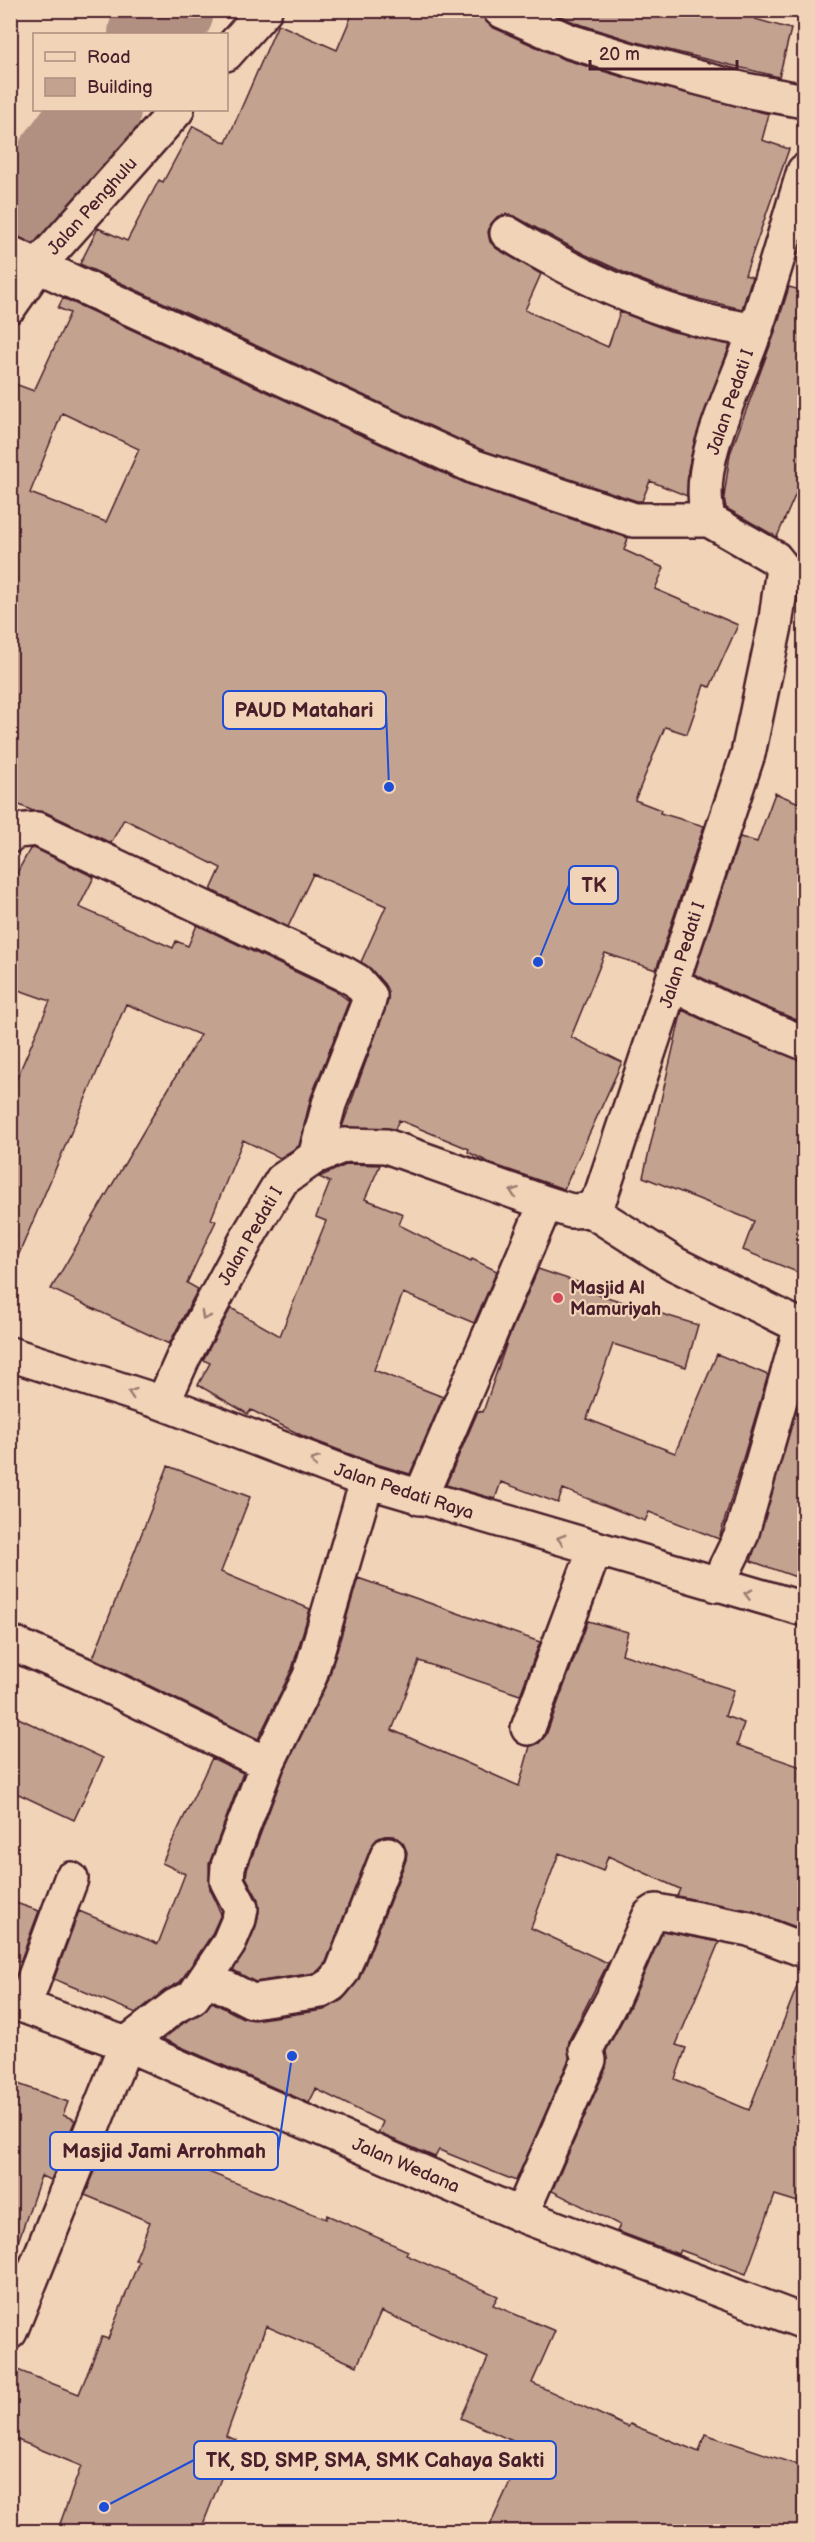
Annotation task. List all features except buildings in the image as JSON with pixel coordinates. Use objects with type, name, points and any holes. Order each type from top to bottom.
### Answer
[{"type":"street","points":[[228,52],[266,10]]},
{"type":"street","points":[[500,10],[569,41],[631,60],[745,90],[804,101]]},
{"type":"street","name":"Jalan Penghulu","points":[[10,306],[20,258],[176,111]]},
{"type":"street","name":"Jalan Pedati I","points":[[163,1403],[183,1358],[249,1233],[282,1180],[315,1157],[345,1145],[386,1146],[571,1211],[590,1210],[602,1195],[748,754],[775,626],[794,569],[709,520],[705,509],[706,476],[717,432],[756,331],[804,171]]},
{"type":"street","points":[[507,233],[584,274],[648,302],[701,320],[756,331]]},
{"type":"street","points":[[20,258],[476,467],[634,520],[709,520]]},
{"type":"street","points":[[10,836],[17,831],[37,829],[345,974],[365,989],[370,996],[368,1004],[329,1104],[315,1157]]},
{"type":"street","points":[[672,984],[730,1012],[804,1043]]},
{"type":"street","points":[[420,1498],[546,1203]]},
{"type":"street","points":[[590,1210],[675,1264],[803,1327],[741,1536],[717,1585]]},
{"type":"street","name":"Jalan Pedati Raya","points":[[10,1354],[163,1403],[367,1481],[804,1609]]},
{"type":"street","points":[[10,2332],[126,2044],[175,2006],[193,1997],[228,1945],[239,1919],[242,1908],[227,1881],[228,1866],[267,1764],[310,1676],[367,1481]]},
{"type":"street","points":[[528,1728],[595,1549]]},
{"type":"street","points":[[10,1642],[83,1674],[267,1764]]},
{"type":"street","points":[[207,1978],[252,2001],[321,1992],[342,1972],[388,1854]]},
{"type":"street","points":[[17,2003],[71,1879]]},
{"type":"street","points":[[521,2215],[589,2060],[586,2049],[612,2000],[650,1915],[656,1911],[749,1929],[804,1950]]},
{"type":"street","name":"Jalan Wedana","points":[[17,2003],[126,2044],[521,2215],[804,2322]]},
{"type":"waterway","points":[[153,33],[170,10]]},
{"type":"waterway","points":[[10,228],[96,111]]},
{"type":"place","name":"PAUD Matahari","points":[[389,787]]},
{"type":"place","name":"TK","points":[[538,962]]},
{"type":"place","name":"Masjid Al Mamuriyah","points":[[558,1298]]},
{"type":"place","name":"Masjid Jami Arrohmah","points":[[292,2056]]},
{"type":"place","name":"TK, SD, SMP, SMA, SMK Cahaya Sakti","points":[[104,2507]]}]
